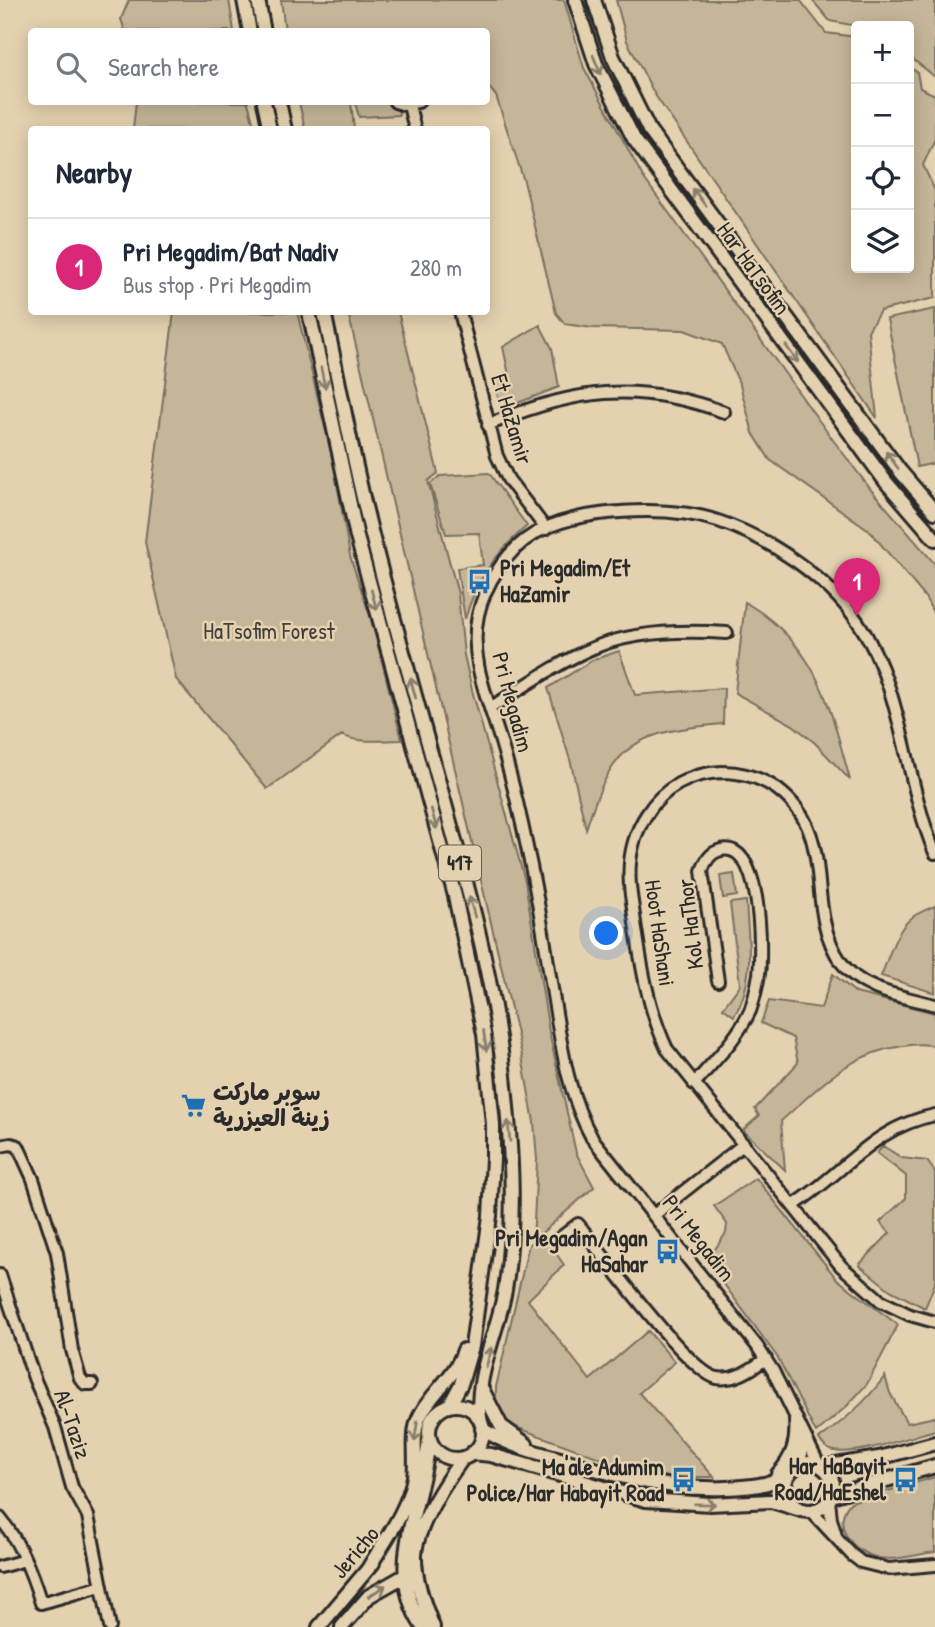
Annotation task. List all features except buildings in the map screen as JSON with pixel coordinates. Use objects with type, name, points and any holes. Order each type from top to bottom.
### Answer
[{"type":"main road","points":[[244,0],[249,28]]},
{"type":"main road","points":[[258,0],[263,28]]},
{"type":"main road","name":"Har HaTsofim","points":[[575,0],[596,64],[634,139],[886,482],[935,539]]},
{"type":"main road","name":"Har HaTsofim","points":[[594,0],[612,57],[649,130],[900,471],[935,512]]},
{"type":"main road","points":[[265,105],[269,126]]},
{"type":"main road","points":[[280,105],[284,126]]},
{"type":"main road","name":"417","points":[[310,315],[357,537],[455,896],[484,1034],[491,1093],[494,1158],[486,1249],[471,1346],[464,1375],[449,1406],[435,1415],[429,1438]]},
{"type":"main road","name":"417","points":[[325,315],[371,533],[481,941],[499,1041],[511,1164],[505,1287],[498,1324],[480,1386],[480,1443],[467,1455]]},
{"type":"main road","points":[[368,1569],[402,1511],[412,1488],[418,1419],[462,1357],[477,1306]]},
{"type":"main road","points":[[480,1386],[501,1426],[541,1454]]},
{"type":"main road","points":[[449,1406],[465,1407],[477,1416],[482,1426],[506,1443],[649,1484],[710,1488],[757,1485],[778,1480],[808,1463],[821,1466],[878,1458],[935,1443]]},
{"type":"main road","points":[[757,1485],[777,1475],[789,1461],[798,1425]]},
{"type":"main road","points":[[429,1438],[438,1452],[454,1458],[491,1455],[646,1500],[710,1504],[771,1502],[806,1510],[824,1506],[830,1498],[832,1480],[821,1466]]},
{"type":"main road","points":[[423,1627],[410,1604],[406,1575],[409,1526],[427,1463],[429,1438]]},
{"type":"main road","points":[[433,1627],[420,1590],[415,1552],[425,1520],[467,1455]]},
{"type":"main road","points":[[830,1498],[935,1466]]},
{"type":"main road","points":[[791,1471],[785,1480],[786,1495],[794,1507],[806,1510]]},
{"type":"main road","name":"Jericho","points":[[319,1627],[405,1523],[417,1500]]},
{"type":"main road","name":"Jericho","points":[[342,1627],[369,1596],[406,1575],[416,1560]]},
{"type":"street","points":[[414,105],[415,126]]},
{"type":"street","name":"Et HaZamir","points":[[461,315],[497,456],[508,479],[546,529]]},
{"type":"street","points":[[488,425],[542,404],[582,394],[605,392],[683,398],[724,412]]},
{"type":"street","name":"Pri Megadim","points":[[821,1466],[765,1359],[592,1138],[571,1091],[529,855],[513,787],[479,671],[476,635],[484,595],[507,558],[528,539],[546,529],[573,520],[647,512],[691,515],[714,520],[753,535],[785,554],[812,575],[852,615],[869,640],[889,689],[921,815],[935,853]]},
{"type":"street","points":[[490,708],[596,646],[625,638],[670,633],[727,633]]},
{"type":"street","name":"Hoot HaShani","points":[[935,1005],[880,990],[851,974],[842,963],[828,936],[813,838],[793,803],[772,785],[741,774],[710,773],[689,778],[676,785],[651,806],[641,822],[631,854],[629,884],[647,995],[667,1049],[829,1252],[864,1288],[897,1309],[935,1322]]},
{"type":"street","name":"Kol HaThor","points":[[694,1084],[743,1025],[751,1009],[759,973],[759,914],[756,891],[740,856],[726,849],[710,856],[702,871],[718,981]]},
{"type":"street","points":[[793,1205],[820,1187],[879,1137],[906,1123],[935,1115]]},
{"type":"street","points":[[0,1146],[18,1146],[33,1179],[57,1253],[72,1350],[80,1378],[85,1384],[92,1384]]},
{"type":"street","points":[[654,1215],[745,1147]]},
{"type":"street","points":[[560,1238],[578,1224],[680,1351],[708,1376],[734,1377],[765,1359]]},
{"type":"street","name":"Al-Taziz","points":[[0,1275],[34,1378],[55,1427],[72,1488],[88,1516],[110,1627]]},
{"type":"street","points":[[791,1471],[802,1454],[798,1425]]},
{"type":"street","points":[[830,1498],[832,1525],[842,1544]]},
{"type":"street","points":[[806,1510],[861,1562],[880,1568],[903,1569],[935,1564]]},
{"type":"street","points":[[0,1518],[11,1532],[25,1560],[41,1603],[101,1586]]},
{"type":"street","points":[[0,1567],[25,1560]]},
{"type":"green space","points":[[129,0],[229,0],[234,28],[124,28],[121,19]]},
{"type":"green space","points":[[281,0],[564,0],[584,68],[643,177],[833,440],[872,491],[935,564],[935,616],[925,597],[869,530],[770,460],[753,433],[740,385],[722,344],[684,330],[592,328],[565,324],[556,313],[524,181],[496,96],[490,89],[490,28],[285,28]]},
{"type":"green space","points":[[616,0],[800,0],[826,33],[851,36],[851,273],[914,273],[914,70],[917,72],[920,88],[935,95],[935,139],[923,165],[935,191],[935,298],[880,311],[868,331],[877,418],[655,95],[627,41]]},
{"type":"green space","points":[[812,0],[935,0],[935,77],[914,60],[914,21],[851,21],[851,25],[830,21]]},
{"type":"green space","points":[[136,105],[249,105],[254,126],[133,126]]},
{"type":"green space","points":[[300,105],[351,105],[354,126],[304,126]]},
{"type":"green space","points":[[356,105],[392,105],[398,108],[399,115],[359,117]]},
{"type":"green space","points":[[935,309],[935,463],[917,467],[887,319]]},
{"type":"green space","name":"HaTsofim Forest","points":[[174,315],[298,315],[333,461],[350,556],[371,619],[402,740],[363,741],[342,735],[267,789],[176,679],[145,542]]},
{"type":"green space","points":[[349,315],[399,315],[438,473],[428,481],[458,594],[464,655],[525,881],[549,1032],[576,1153],[594,1187],[535,1239],[543,1234],[564,1265],[528,1300],[590,1380],[648,1331],[675,1362],[639,1393],[714,1477],[664,1477],[627,1468],[510,1425],[500,1414],[496,1402],[496,1387],[529,1244],[533,1242],[537,1160],[534,1122],[521,1051]]},
{"type":"green space","points":[[540,325],[552,348],[559,387],[502,409],[492,379],[509,375],[503,347]]},
{"type":"green space","points":[[489,473],[527,526],[488,568],[475,591],[465,619],[457,568],[483,565],[479,533],[446,534],[430,484],[440,476]]},
{"type":"green space","points":[[745,602],[770,619],[805,657],[827,701],[850,780],[815,743],[793,725],[735,693]]},
{"type":"green space","points":[[619,651],[635,695],[724,688],[723,724],[668,732],[648,738],[632,747],[606,777],[586,829],[571,763],[548,688],[593,660]]},
{"type":"green space","points":[[734,874],[737,896],[723,898],[720,876]]},
{"type":"green space","points":[[746,901],[748,975],[741,1003],[734,1016],[723,1008],[740,985],[730,903]]},
{"type":"green space","points":[[935,906],[935,993],[881,976],[902,928],[914,916]]},
{"type":"green space","points":[[833,974],[856,993],[935,1013],[935,1046],[915,1044],[884,1050],[866,1056],[836,1073],[781,1121],[785,1170],[743,1130],[759,1116],[755,1109],[798,1063],[793,1038],[761,1023],[769,1001],[821,1008]]},
{"type":"green space","points":[[883,1146],[902,1158],[927,1161],[935,1172],[935,1283],[925,1308],[890,1290],[859,1265],[890,1233],[880,1222],[906,1198],[906,1176],[877,1153]]},
{"type":"green space","points":[[756,1178],[837,1279],[898,1325],[867,1384],[816,1433],[778,1358],[707,1261],[726,1233],[727,1224],[714,1206]]},
{"type":"green space","points":[[885,1376],[890,1393],[907,1423],[935,1417],[935,1430],[853,1451],[840,1452],[825,1447],[819,1439],[855,1410]]},
{"type":"green space","points":[[935,1477],[935,1552],[900,1558],[879,1558],[861,1550],[847,1537],[842,1520],[851,1502]]},
{"type":"place","name":"Pri Megadim/Et HaZamir","points":[[480,581]]},
{"type":"place","name":"Pri Megadim/Bat Nadiv","points":[[857,616]]},
{"type":"place","name":"سوبر ماركت زينة العيزرية","points":[[193,1105]]},
{"type":"place","name":"Pri Megadim/Agan HaSahar","points":[[668,1251]]},
{"type":"place","name":"Har HaBayit Road/HaEshel","points":[[906,1479]]},
{"type":"place","name":"Ma'ale Adumim Police/Har Habayit Road","points":[[684,1480]]}]
